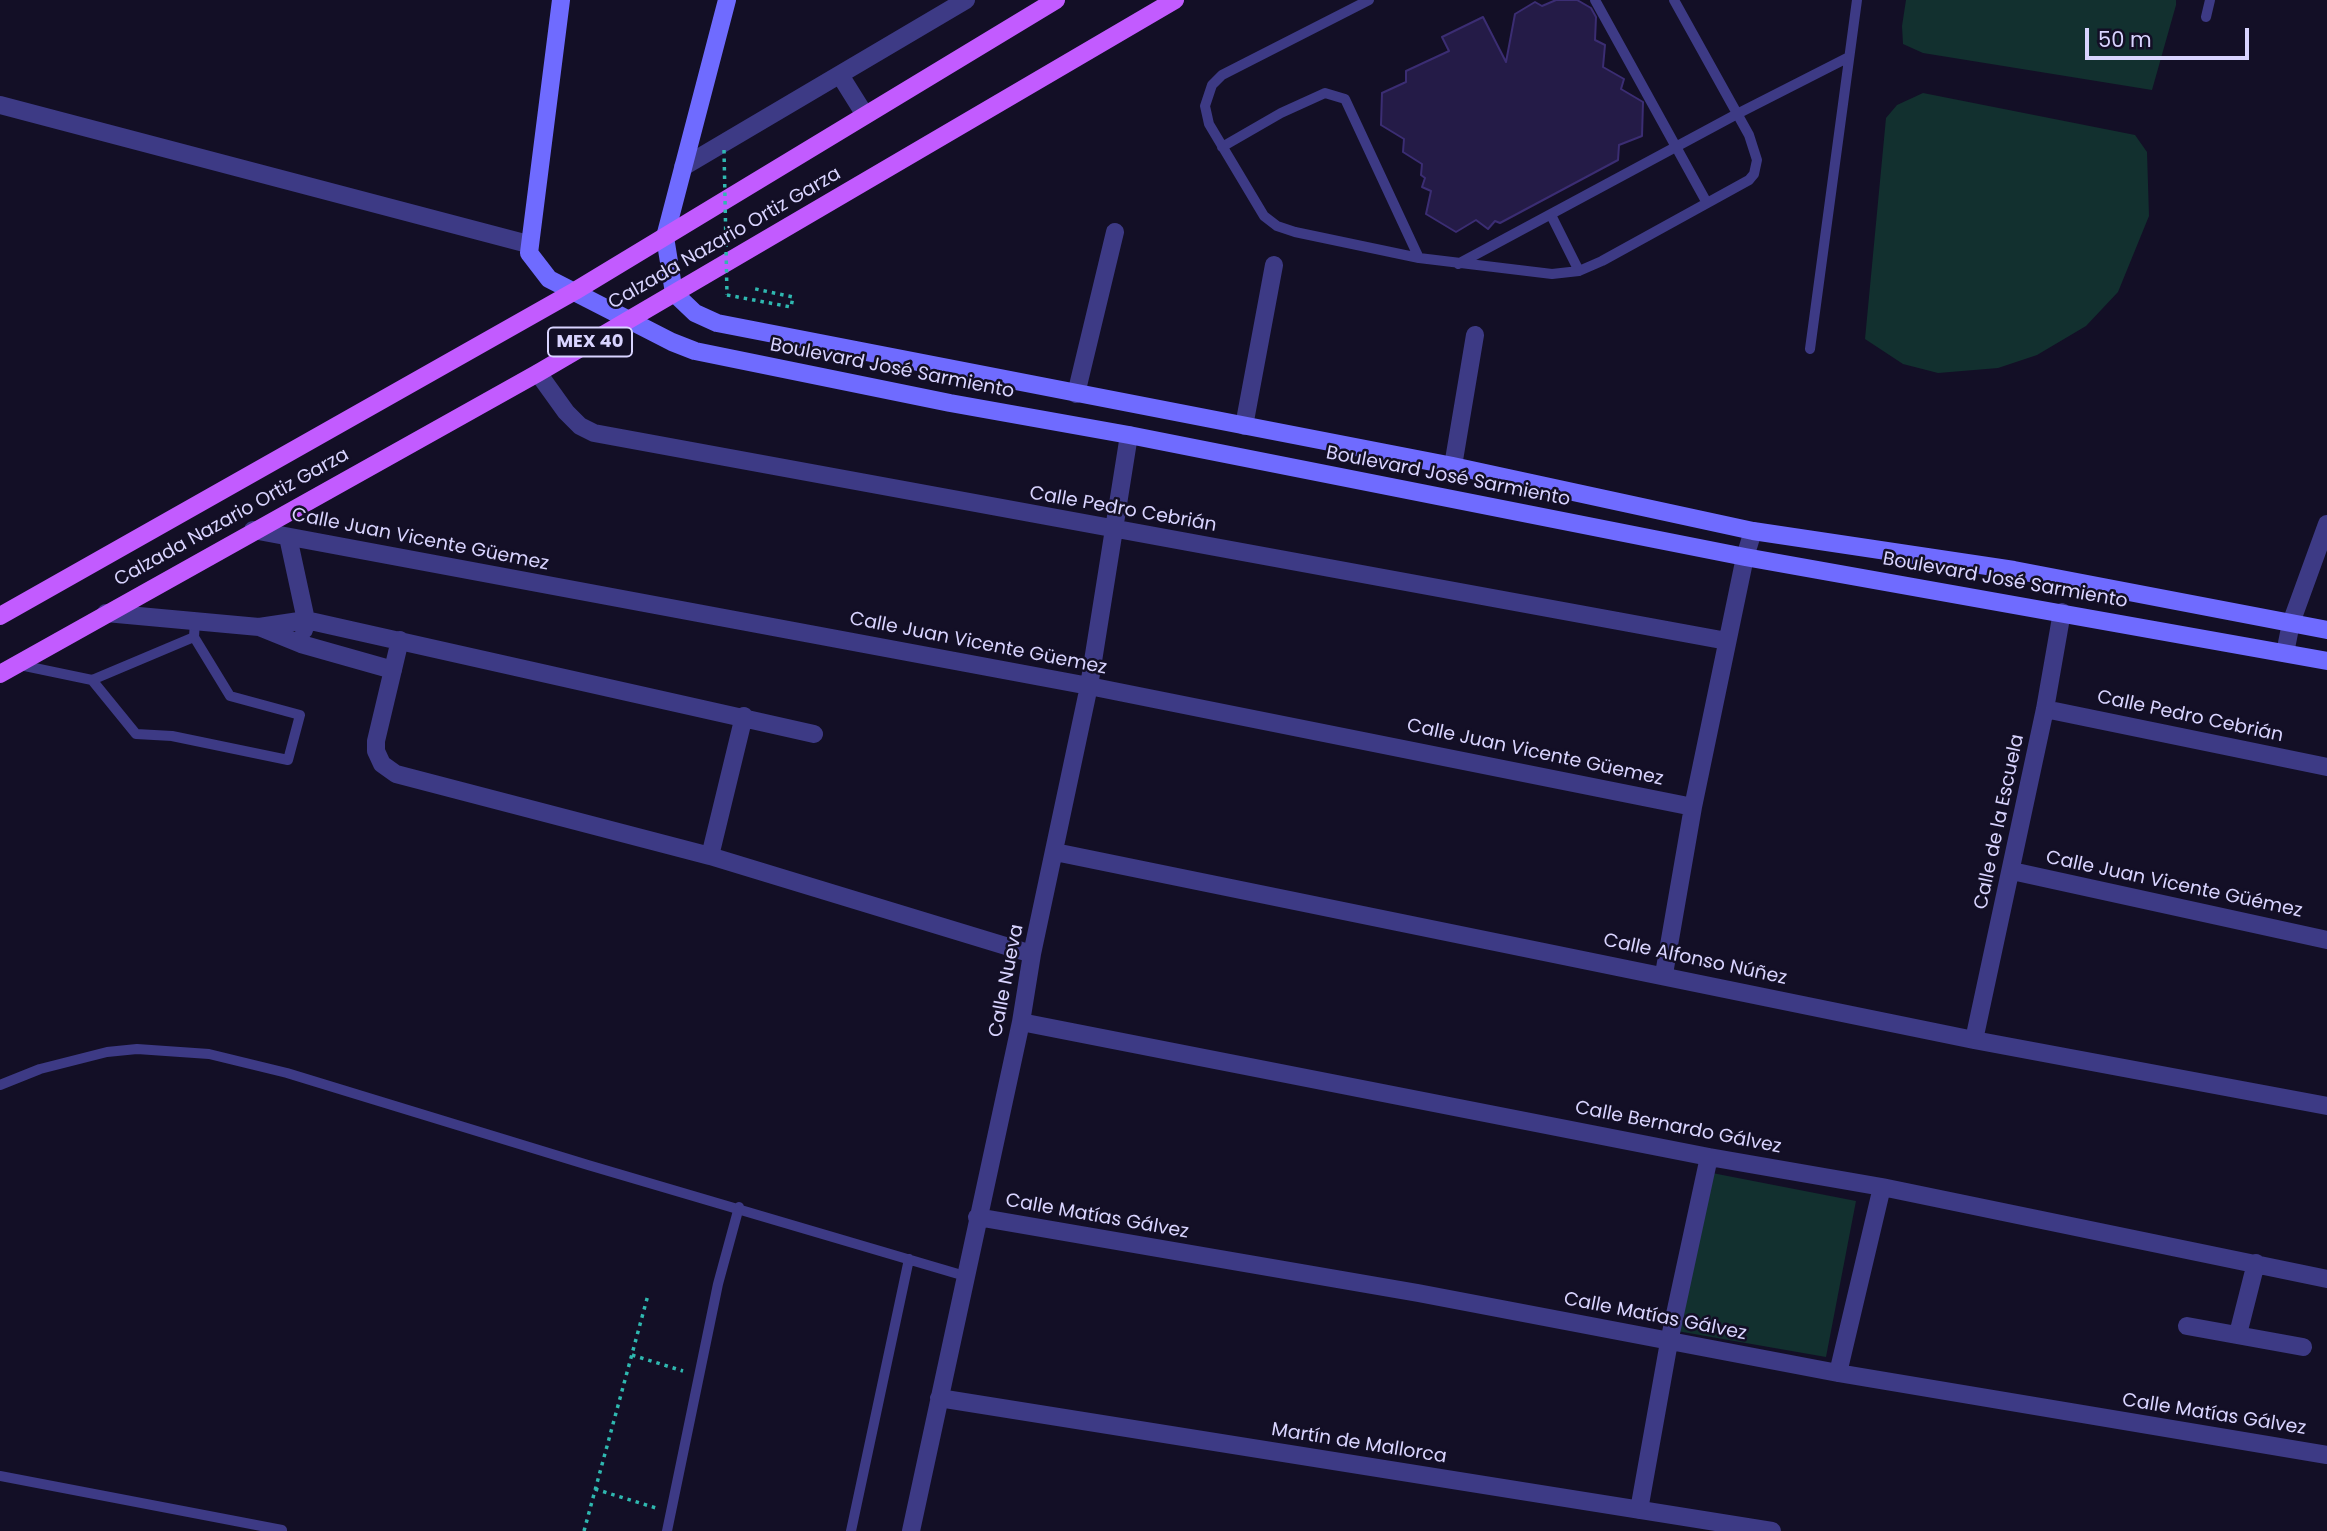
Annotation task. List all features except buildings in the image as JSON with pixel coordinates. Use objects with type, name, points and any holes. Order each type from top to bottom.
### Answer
[{"type":"main road","name":"Calzada Nazario Ortiz Garza","points":[[0,616],[575,291],[1056,0]]},
{"type":"main road","name":"Calzada Nazario Ortiz Garza","points":[[0,674],[253,530],[538,373],[1175,0]]},
{"type":"street","points":[[0,105],[528,244],[561,0]]},
{"type":"street","points":[[674,293],[665,237],[727,0]]},
{"type":"street","points":[[683,167],[966,0]]},
{"type":"street","points":[[840,75],[865,115]]},
{"type":"street","points":[[1076,394],[1115,232]]},
{"type":"street","name":"Boulevard José Sarmiento","points":[[528,244],[529,253],[540,271],[626,321],[695,351],[1745,557],[2327,661]]},
{"type":"street","points":[[1244,426],[1274,265]]},
{"type":"street","name":"Boulevard José Sarmiento","points":[[674,293],[695,313],[717,323],[1453,466],[1753,531],[2014,570],[2327,630]]},
{"type":"street","points":[[1453,466],[1475,335]]},
{"type":"street","points":[[950,403],[954,371]]},
{"type":"street","name":"Calle Pedro Cebrián","points":[[538,373],[566,412],[580,426],[594,433],[1727,641]]},
{"type":"street","name":"Calle Nueva","points":[[911,1531],[1021,1022],[1032,954],[1089,686],[1129,435]]},
{"type":"street","points":[[2284,653],[2291,623],[2327,524]]},
{"type":"street","name":"Calle Juan Vicente Güemez","points":[[253,530],[1089,686],[1693,807]]},
{"type":"street","points":[[1664,974],[1693,807],[1745,557],[1753,531]]},
{"type":"street","points":[[288,537],[306,620],[301,645]]},
{"type":"street","name":"Calle de la Escuela","points":[[1974,1040],[2012,871],[2062,612]]},
{"type":"street","points":[[106,613],[195,629],[259,627],[306,620],[744,716],[814,734]]},
{"type":"street","points":[[259,627],[301,645],[393,670]]},
{"type":"street","points":[[400,640],[376,751],[382,764],[396,774],[710,856],[1032,954]]},
{"type":"street","name":"Calle Pedro Cebrián","points":[[2045,709],[2327,767]]},
{"type":"street","points":[[710,856],[744,716]]},
{"type":"street","name":"Calle Alfonso Núñez","points":[[1055,852],[1664,974],[1974,1040],[2327,1106]]},
{"type":"street","name":"Calle Juan Vicente Güémez","points":[[2012,871],[2327,940]]},
{"type":"street","name":"Calle Bernardo Gálvez","points":[[1021,1022],[1709,1157],[1882,1187],[2327,1279]]},
{"type":"street","points":[[1639,1510],[1670,1342],[1709,1157]]},
{"type":"street","points":[[1838,1373],[1882,1187]]},
{"type":"street","name":"Calle Matías Gálvez","points":[[977,1217],[1418,1293],[1838,1373],[2327,1455]]},
{"type":"street","points":[[2238,1334],[2256,1264]]},
{"type":"street","points":[[2187,1326],[2303,1347]]},
{"type":"street","name":"Martín de Mallorca","points":[[939,1398],[1772,1531]]},
{"type":"lane","points":[[1369,0],[1222,75],[1212,85],[1205,106],[1207,115],[1222,147],[1264,216],[1276,226],[1419,258],[1552,274],[1579,271],[1749,180],[1754,174],[1757,160],[1749,135],[1674,0]]},
{"type":"lane","points":[[1594,0],[1707,203]]},
{"type":"lane","points":[[1810,349],[1857,0]]},
{"type":"lane","points":[[2206,17],[2210,0]]},
{"type":"lane","points":[[1458,264],[1676,146],[1849,57]]},
{"type":"lane","points":[[1222,147],[1281,113],[1325,93],[1345,99],[1419,258]]},
{"type":"lane","points":[[1551,215],[1579,271]]},
{"type":"lane","points":[[16,664],[92,680],[195,629],[230,696],[300,715],[288,760],[172,736],[136,734],[92,680]]},
{"type":"lane","points":[[0,1085],[40,1069],[107,1052],[137,1049],[209,1054],[287,1073],[965,1276]]},
{"type":"lane","points":[[667,1531],[699,1376],[739,1207]]},
{"type":"lane","points":[[851,1531],[909,1259]]},
{"type":"lane","points":[[0,1476],[282,1530]]},
{"type":"path","points":[[724,150],[727,295],[791,307],[793,297],[751,288]]},
{"type":"path","points":[[584,1531],[648,1295]]},
{"type":"path","points":[[632,1355],[699,1376]]},
{"type":"path","points":[[595,1489],[672,1513]]},
{"type":"green space","points":[[1906,0],[2176,0],[2176,5],[2152,90],[1923,53],[1903,44],[1902,26]]},
{"type":"green space","points":[[1923,93],[2135,135],[2147,152],[2149,216],[2118,292],[2086,326],[2037,355],[1998,368],[1938,373],[1903,364],[1865,339],[1886,118],[1897,105]]},
{"type":"green space","points":[[1707,1172],[1856,1201],[1826,1357],[1677,1331]]}]
